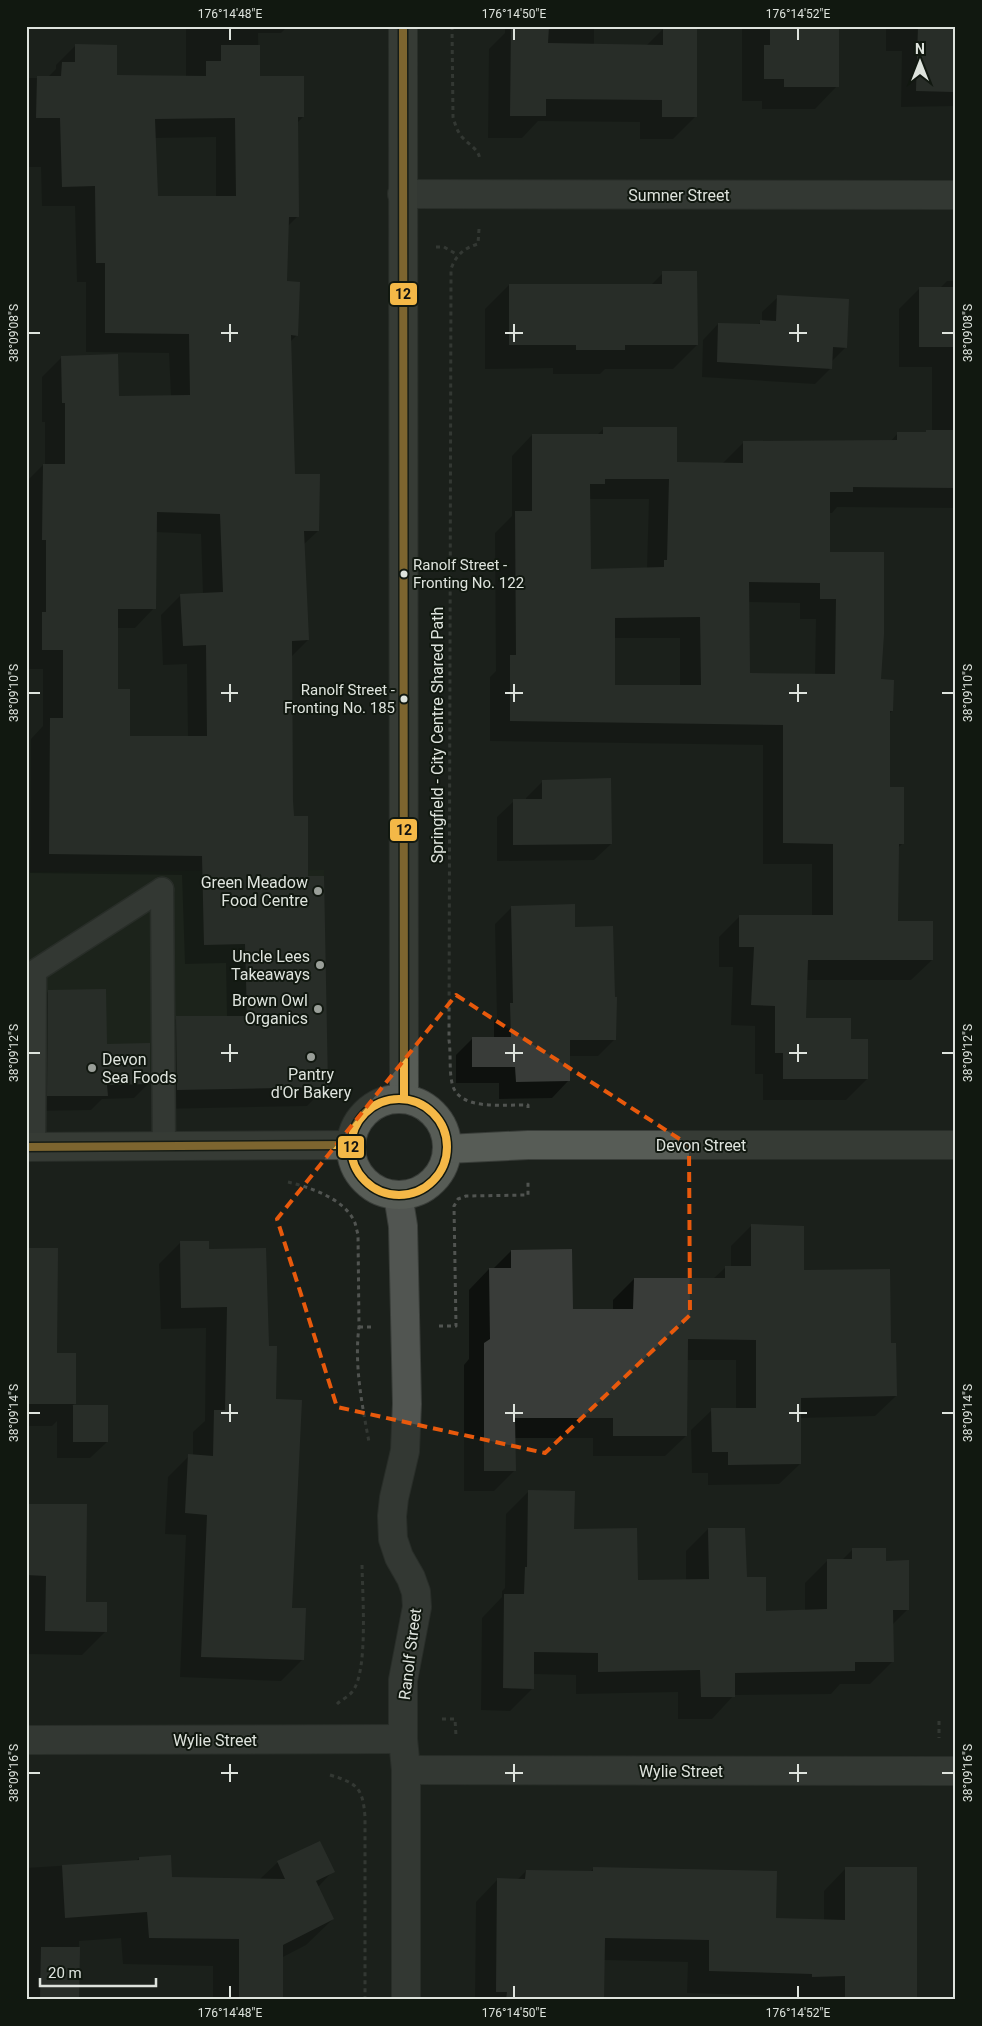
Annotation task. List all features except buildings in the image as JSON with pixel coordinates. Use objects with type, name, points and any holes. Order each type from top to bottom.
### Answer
[{"type":"main road","points":[[402,26],[404,1098]]},
{"type":"main road","points":[[404,1098],[424,1105],[435,1114],[443,1126],[447,1149],[441,1171],[430,1184],[415,1193],[398,1195],[383,1193],[370,1186],[359,1174],[352,1160],[351,1145],[354,1127],[372,1107],[388,1100],[404,1098]]},
{"type":"main road","points":[[30,1147],[351,1145]]},
{"type":"main road","name":"Devon Street","points":[[447,1149],[528,1145],[956,1145]]},
{"type":"street","name":"Sumner Street","points":[[402,194],[956,195]]},
{"type":"street","name":"Ranolf Street","points":[[398,1195],[403,1226],[407,1411],[405,1450],[394,1498],[392,1516],[393,1539],[399,1558],[411,1578],[416,1592],[417,1607],[403,1680],[403,1739],[406,1770],[406,2000]]},
{"type":"street","name":"Wylie Street","points":[[26,1740],[403,1739]]},
{"type":"street","name":"Wylie Street","points":[[406,1770],[956,1772]]},
{"type":"lane","points":[[30,1147],[36,971],[162,890],[164,1147]]},
{"type":"path","points":[[452,26],[453,117],[462,136],[477,150],[480,157],[480,165]]},
{"type":"path","points":[[429,248],[444,248],[458,255],[466,248],[478,244],[479,225]]},
{"type":"path","name":"Springfield - City Centre Shared Path","points":[[458,255],[451,269],[449,1040],[451,1072],[452,1084],[456,1093],[464,1100],[475,1104],[528,1105],[528,1114]]},
{"type":"path","points":[[436,1326],[456,1326],[454,1206],[458,1199],[466,1196],[528,1195],[528,1173]]},
{"type":"path","points":[[282,1181],[330,1198],[348,1210],[354,1220],[358,1234],[359,1327],[357,1339],[361,1399],[369,1442],[368,1450]]},
{"type":"path","points":[[359,1327],[372,1327]]},
{"type":"path","points":[[335,1705],[352,1692],[360,1677],[362,1655],[362,1557]]},
{"type":"path","points":[[442,1719],[456,1719],[456,1740]]},
{"type":"path","points":[[939,1721],[939,1746]]},
{"type":"path","points":[[324,1774],[349,1781],[359,1789],[364,1800],[365,2000]]},
{"type":"highlighted area","points":[[456,995],[689,1145],[690,1315],[545,1453],[337,1407],[277,1219]]},
{"type":"shaded area","points":[[324,870],[321,1081],[26,1083],[26,872]]},
{"type":"transit line","name":"12","points":[[403,26],[404,1098]]},
{"type":"transit line","name":"12","points":[[399,1099],[417,1103],[433,1113],[443,1129],[447,1147],[443,1165],[433,1181],[417,1191],[399,1195],[381,1191],[365,1181],[355,1165],[351,1147],[355,1129],[365,1113],[381,1103],[399,1099]]},
{"type":"transit line","name":"12","points":[[26,1147],[351,1145]]},
{"type":"place","name":"Ranolf Street - Fronting No. 122","points":[[404,574]]},
{"type":"place","name":"Ranolf Street - Fronting No. 185","points":[[404,699]]},
{"type":"place","name":"Green Meadow Food Centre","points":[[318,891]]},
{"type":"place","name":"Uncle Lees Takeaways","points":[[320,965]]},
{"type":"place","name":"Brown Owl Organics","points":[[318,1009]]},
{"type":"place","name":"Pantry d'Or Bakery","points":[[311,1057]]},
{"type":"place","name":"Devon Sea Foods","points":[[92,1068]]}]
